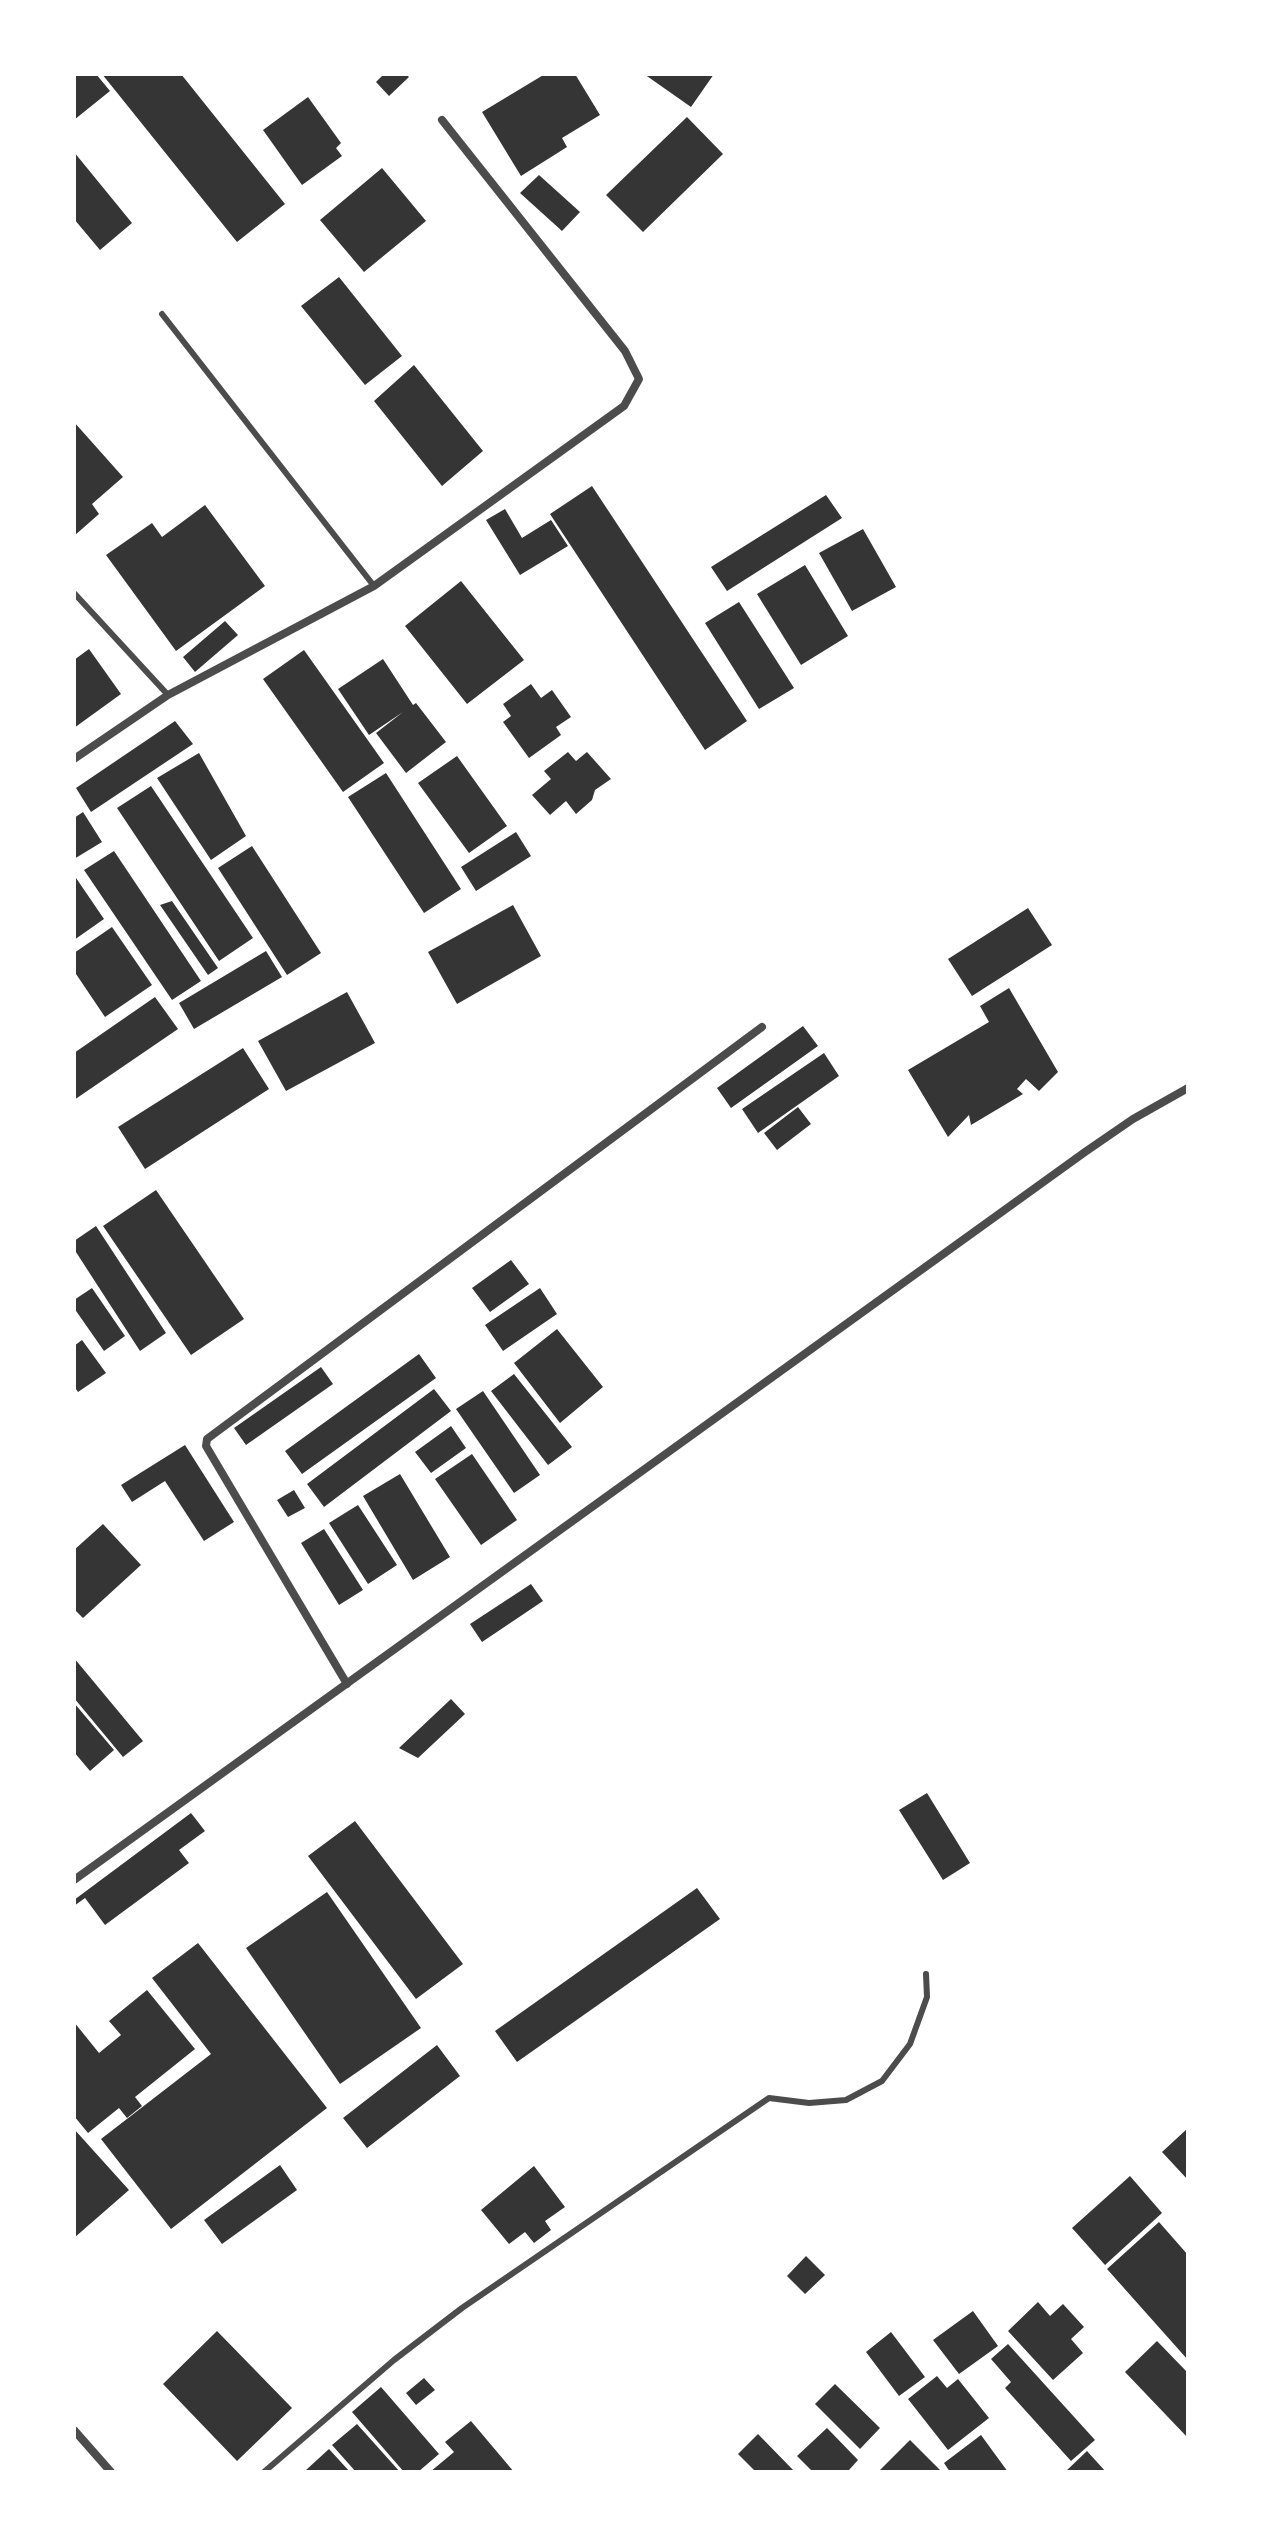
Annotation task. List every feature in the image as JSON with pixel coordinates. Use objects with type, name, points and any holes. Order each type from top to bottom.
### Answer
[{"type":"street","points":[[74,759],[168,695],[374,586],[624,406],[639,379],[625,351],[442,120]]},
{"type":"street","points":[[347,1684],[206,1446],[207,1439],[762,1027]]},
{"type":"street","points":[[74,1880],[1085,1152],[1133,1119],[1188,1088]]},
{"type":"street","points":[[74,2430],[111,2472]]},
{"type":"lane","points":[[162,314],[374,586]]},
{"type":"lane","points":[[74,593],[168,695]]},
{"type":"lane","points":[[264,2472],[394,2360],[462,2308],[769,2098],[809,2103],[846,2100],[882,2081],[910,2044],[927,1997],[926,1974]]},
{"type":"building","points":[[74,74],[96,74],[110,91],[74,120]]},
{"type":"building","points":[[102,74],[181,74],[285,204],[237,242]]},
{"type":"building","points":[[384,74],[406,74],[409,77],[389,96],[376,82]]},
{"type":"building","points":[[545,74],[575,74],[600,115],[562,138],[567,147],[521,176],[482,112]]},
{"type":"building","points":[[644,74],[714,74],[691,107]]},
{"type":"building","points":[[308,97],[341,143],[336,148],[342,156],[302,185],[263,130]]},
{"type":"building","points":[[687,117],[723,154],[643,232],[606,195]]},
{"type":"building","points":[[74,152],[132,223],[100,250],[74,219]]},
{"type":"building","points":[[382,168],[426,221],[364,272],[320,220]]},
{"type":"building","points":[[539,175],[580,212],[562,231],[520,193]]},
{"type":"building","points":[[339,277],[402,356],[365,385],[301,306]]},
{"type":"building","points":[[414,365],[483,451],[442,486],[374,401]]},
{"type":"building","points":[[74,422],[123,477],[92,504],[99,514],[74,536]]},
{"type":"building","points":[[592,486],[747,721],[705,750],[550,514]]},
{"type":"building","points":[[826,495],[842,518],[727,591],[711,567]]},
{"type":"building","points":[[205,505],[265,586],[176,651],[106,555],[152,523],[162,537]]},
{"type":"building","points":[[505,509],[522,538],[551,520],[568,546],[520,575],[486,520]]},
{"type":"building","points":[[863,529],[896,587],[852,611],[819,553]]},
{"type":"building","points":[[805,565],[848,636],[801,665],[757,594]]},
{"type":"building","points":[[461,581],[524,660],[467,704],[405,626]]},
{"type":"building","points":[[739,602],[794,688],[759,709],[705,623]]},
{"type":"building","points":[[225,621],[238,635],[195,672],[183,657]]},
{"type":"building","points":[[89,649],[121,694],[74,728],[74,660]]},
{"type":"building","points":[[304,650],[384,763],[343,792],[263,679]]},
{"type":"building","points":[[383,659],[413,705],[416,703],[446,742],[406,773],[376,733],[403,712],[369,735],[338,689]]},
{"type":"building","points":[[531,684],[541,698],[552,690],[571,717],[556,727],[561,735],[529,758],[503,722],[511,716],[503,704]]},
{"type":"building","points":[[175,721],[193,744],[91,812],[76,788]]},
{"type":"building","points":[[568,752],[576,761],[587,752],[611,779],[595,790],[592,800],[576,814],[566,801],[550,815],[532,795],[551,779],[544,771]]},
{"type":"building","points":[[199,753],[246,836],[211,860],[157,778]]},
{"type":"building","points":[[457,756],[507,826],[469,853],[418,783]]},
{"type":"building","points":[[386,773],[461,889],[424,913],[348,797]]},
{"type":"building","points":[[151,786],[253,938],[219,961],[117,808]]},
{"type":"building","points":[[83,812],[102,842],[74,859],[74,818]]},
{"type":"building","points":[[516,832],[531,856],[476,891],[461,867]]},
{"type":"building","points":[[252,846],[321,953],[287,975],[218,868]]},
{"type":"building","points":[[114,851],[201,981],[172,1000],[84,870]]},
{"type":"building","points":[[74,875],[104,919],[74,940]]},
{"type":"building","points":[[172,901],[218,968],[208,975],[160,905]]},
{"type":"building","points":[[513,905],[541,956],[457,1004],[428,952]]},
{"type":"building","points":[[1028,908],[1052,945],[972,996],[948,959]]},
{"type":"building","points":[[112,927],[152,985],[105,1017],[74,971],[74,953]]},
{"type":"building","points":[[266,951],[282,977],[194,1029],[179,1003]]},
{"type":"building","points":[[1009,988],[1058,1072],[1039,1091],[1026,1079],[1017,1089],[1023,1094],[971,1125],[969,1115],[948,1137],[908,1070],[989,1022],[980,1006]]},
{"type":"building","points":[[347,992],[375,1043],[286,1091],[258,1041]]},
{"type":"building","points":[[155,997],[178,1029],[74,1100],[74,1053]]},
{"type":"building","points":[[803,1026],[818,1046],[731,1108],[717,1088]]},
{"type":"building","points":[[243,1048],[269,1089],[145,1169],[118,1127]]},
{"type":"building","points":[[824,1053],[839,1076],[758,1133],[742,1109]]},
{"type":"building","points":[[798,1107],[811,1124],[777,1150],[764,1133]]},
{"type":"building","points":[[156,1190],[244,1319],[191,1355],[103,1226]]},
{"type":"building","points":[[96,1226],[166,1333],[140,1351],[74,1249],[74,1241]]},
{"type":"building","points":[[511,1260],[529,1284],[490,1312],[472,1288]]},
{"type":"building","points":[[92,1288],[125,1336],[104,1351],[74,1308],[74,1300]]},
{"type":"building","points":[[540,1288],[557,1314],[503,1351],[485,1325]]},
{"type":"building","points":[[557,1329],[603,1387],[560,1423],[514,1363]]},
{"type":"building","points":[[82,1340],[106,1373],[78,1392],[74,1386],[74,1346]]},
{"type":"building","points":[[419,1354],[436,1378],[302,1474],[285,1451]]},
{"type":"building","points":[[321,1367],[333,1384],[246,1445],[234,1428]]},
{"type":"building","points":[[514,1374],[572,1447],[548,1465],[491,1391]]},
{"type":"building","points":[[434,1389],[451,1411],[324,1507],[307,1484]]},
{"type":"building","points":[[483,1391],[540,1475],[514,1493],[456,1409]]},
{"type":"building","points":[[451,1426],[466,1448],[431,1473],[415,1452]]},
{"type":"building","points":[[185,1445],[234,1522],[204,1541],[165,1481],[132,1502],[121,1485]]},
{"type":"building","points":[[472,1454],[517,1520],[481,1545],[435,1479]]},
{"type":"building","points":[[400,1474],[450,1557],[413,1580],[363,1496]]},
{"type":"building","points":[[294,1490],[305,1508],[288,1517],[277,1500]]},
{"type":"building","points":[[358,1505],[397,1565],[368,1584],[329,1523]]},
{"type":"building","points":[[103,1524],[141,1565],[83,1618],[74,1609],[74,1550]]},
{"type":"building","points":[[324,1529],[363,1590],[339,1605],[301,1543]]},
{"type":"building","points":[[531,1584],[543,1601],[482,1642],[470,1624]]},
{"type":"building","points":[[74,1658],[143,1741],[123,1757],[74,1698]]},
{"type":"building","points":[[451,1699],[465,1714],[418,1758],[399,1748]]},
{"type":"building","points":[[74,1703],[114,1750],[90,1771],[74,1752]]},
{"type":"building","points":[[927,1793],[970,1863],[943,1880],[899,1810]]},
{"type":"building","points":[[191,1813],[205,1831],[179,1850],[189,1863],[105,1925],[85,1898],[74,1906],[74,1900]]},
{"type":"building","points":[[355,1821],[463,1964],[416,1999],[308,1856]]},
{"type":"building","points":[[697,1888],[720,1919],[517,2062],[495,2031]]},
{"type":"building","points":[[327,1892],[421,2028],[340,2084],[246,1948]]},
{"type":"building","points":[[198,1943],[327,2108],[171,2229],[101,2139],[211,2054],[152,1978]]},
{"type":"building","points":[[147,1990],[195,2049],[135,2097],[142,2106],[127,2118],[119,2108],[88,2133],[74,2116],[74,2022],[99,2053],[121,2035],[109,2021]]},
{"type":"building","points":[[437,2045],[460,2076],[367,2148],[343,2118]]},
{"type":"building","points":[[1188,2128],[1188,2180],[1162,2152]]},
{"type":"building","points":[[74,2129],[129,2190],[74,2238]]},
{"type":"building","points":[[280,2165],[297,2190],[222,2244],[204,2220]]},
{"type":"building","points":[[534,2166],[565,2207],[545,2221],[551,2230],[534,2243],[525,2232],[509,2244],[481,2210]]},
{"type":"building","points":[[1130,2176],[1162,2213],[1105,2265],[1072,2228]]},
{"type":"building","points":[[1159,2222],[1188,2255],[1188,2360],[1107,2269]]},
{"type":"building","points":[[806,2256],[825,2275],[805,2294],[787,2276]]},
{"type":"building","points":[[1038,2302],[1050,2316],[1063,2304],[1084,2327],[1071,2339],[1083,2353],[1053,2380],[1008,2331]]},
{"type":"building","points":[[973,2311],[998,2346],[959,2374],[933,2340]]},
{"type":"building","points":[[217,2331],[292,2408],[237,2461],[163,2384]]},
{"type":"building","points":[[891,2332],[925,2377],[899,2396],[866,2352]]},
{"type":"building","points":[[1157,2341],[1188,2373],[1188,2438],[1125,2372]]},
{"type":"building","points":[[1008,2344],[1095,2440],[1071,2461],[1005,2388],[1011,2382],[991,2359]]},
{"type":"building","points":[[937,2376],[947,2388],[958,2379],[989,2418],[948,2450],[908,2399]]},
{"type":"building","points":[[424,2378],[435,2390],[416,2405],[406,2393]]},
{"type":"building","points":[[835,2384],[880,2428],[860,2449],[815,2404]]},
{"type":"building","points":[[381,2387],[439,2454],[418,2472],[404,2472],[352,2412]]},
{"type":"building","points":[[471,2421],[514,2472],[430,2472],[454,2452],[445,2442]]},
{"type":"building","points":[[357,2424],[400,2472],[356,2472],[332,2445]]},
{"type":"building","points":[[827,2428],[858,2460],[849,2470],[852,2472],[813,2472],[797,2456]]},
{"type":"building","points":[[758,2434],[795,2472],[756,2472],[738,2454]]},
{"type":"building","points":[[981,2435],[1008,2472],[950,2472],[944,2463]]},
{"type":"building","points":[[910,2440],[942,2472],[878,2472]]},
{"type":"building","points":[[329,2449],[350,2472],[306,2470]]},
{"type":"building","points":[[1087,2451],[1106,2472],[1065,2472]]}]
